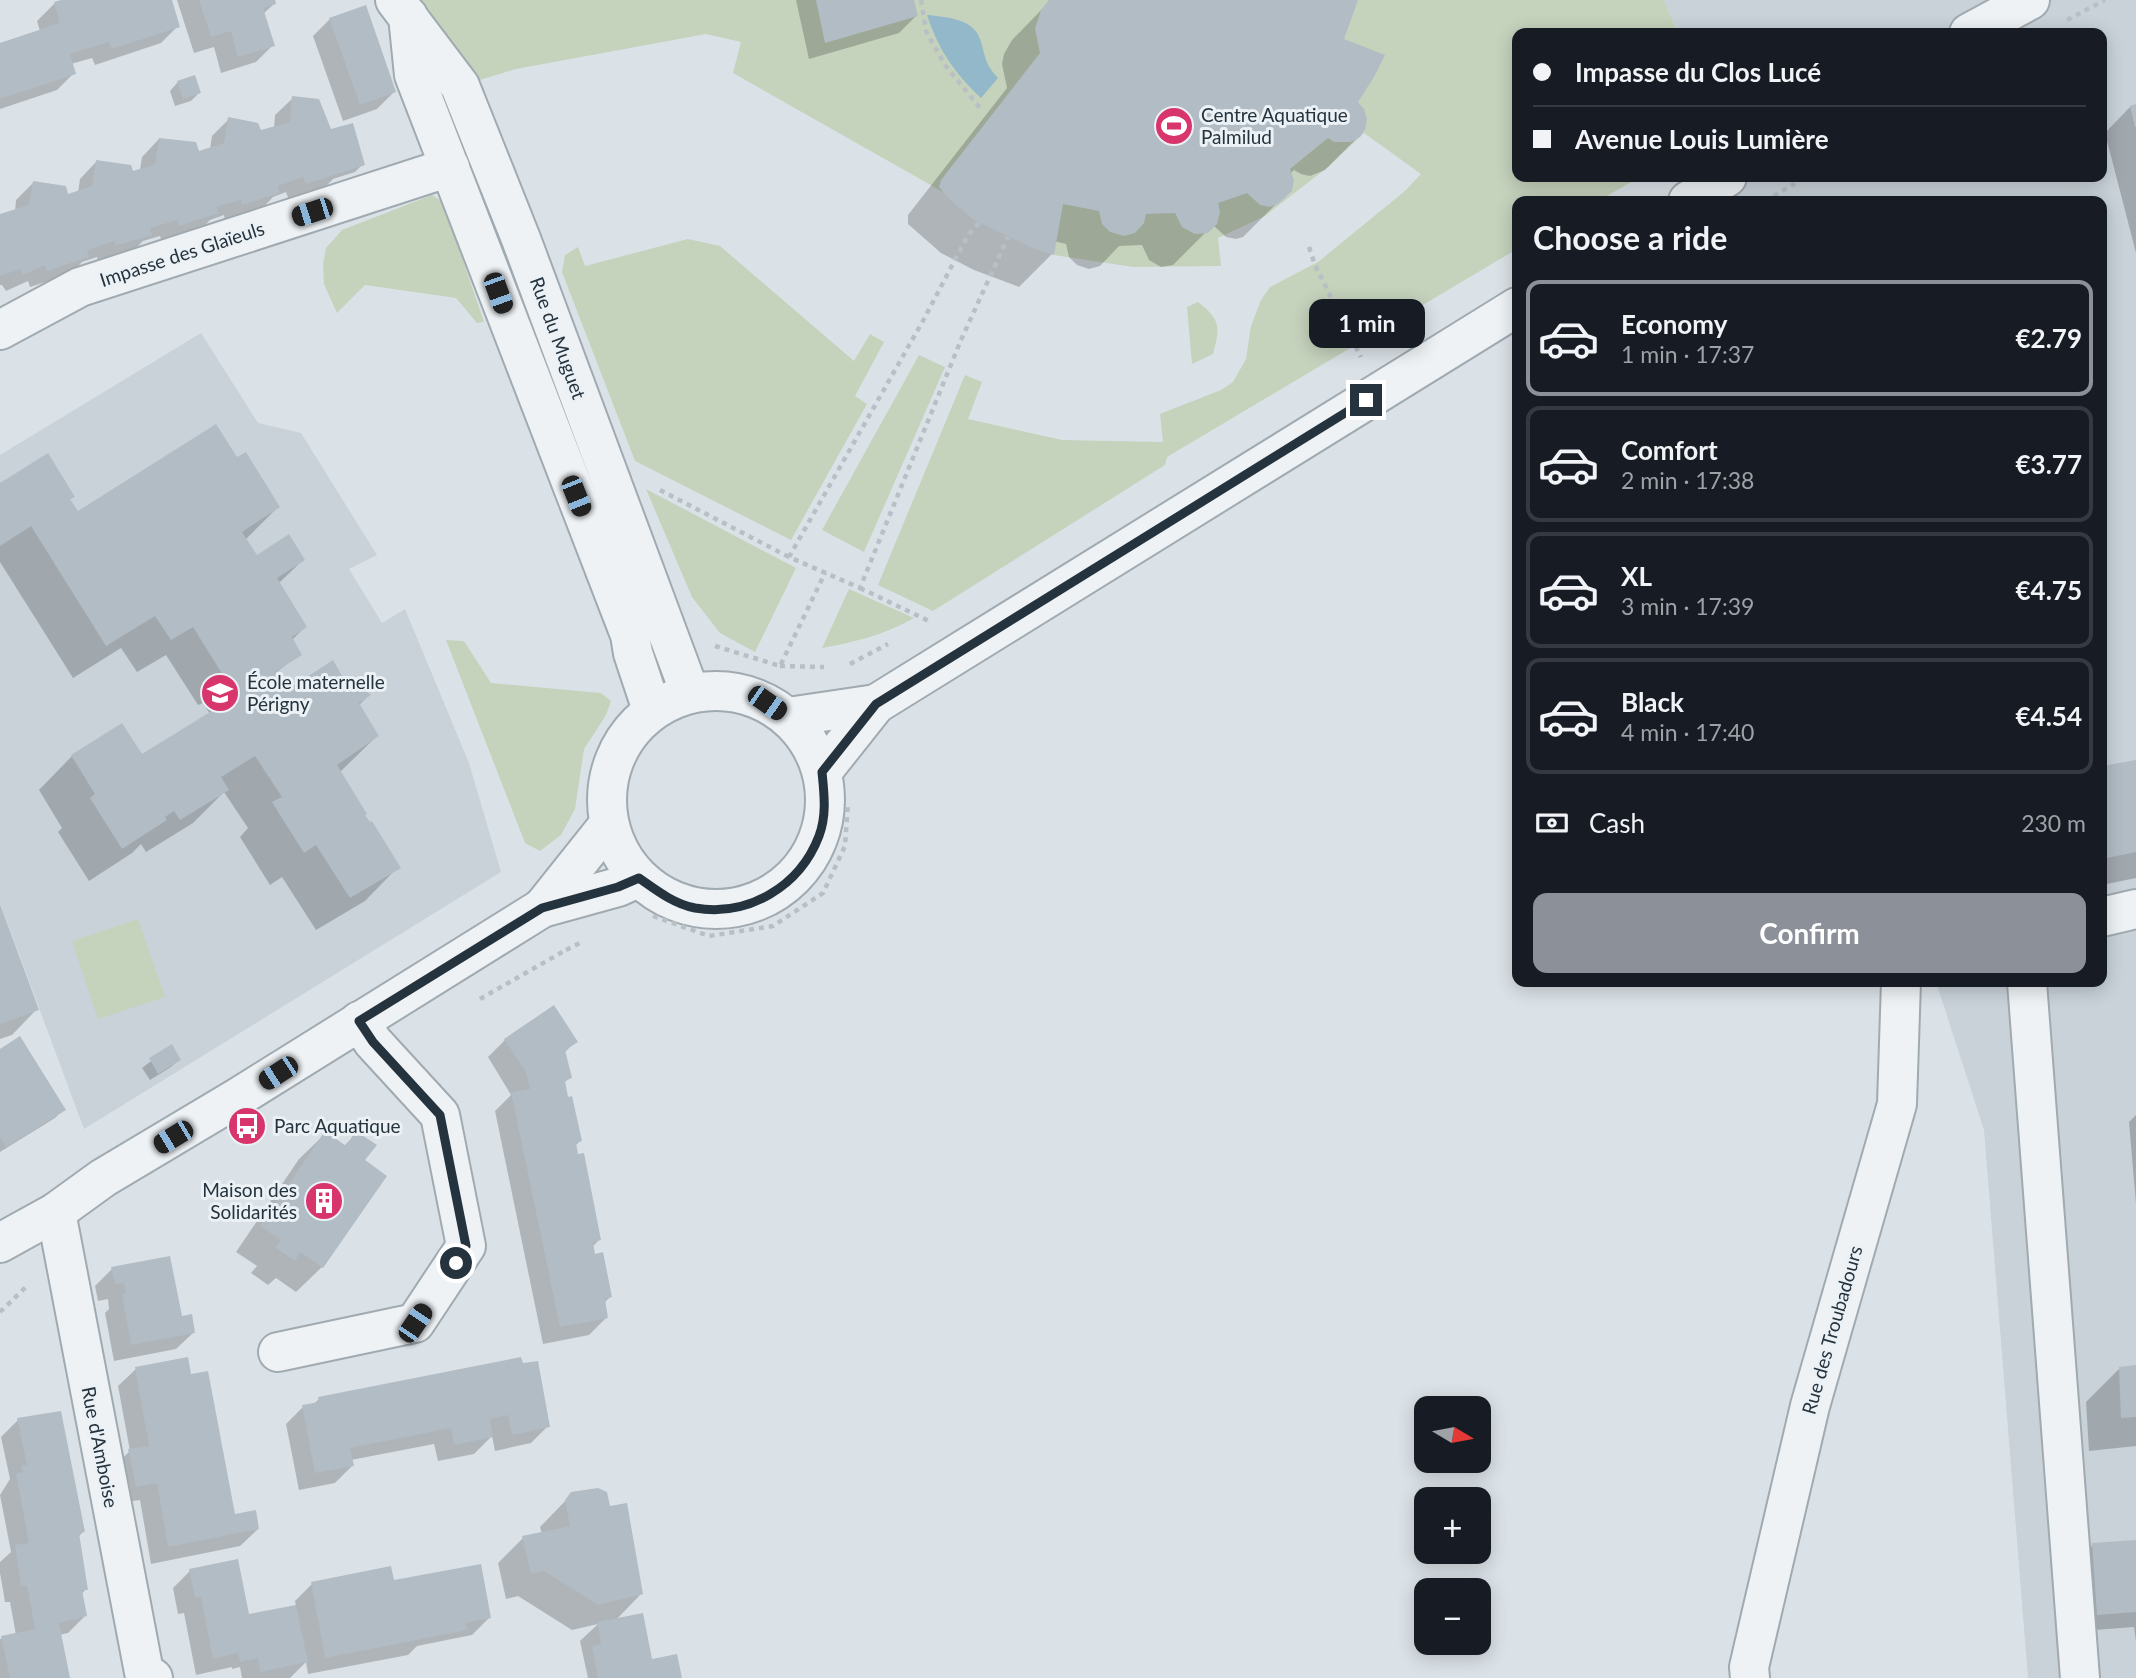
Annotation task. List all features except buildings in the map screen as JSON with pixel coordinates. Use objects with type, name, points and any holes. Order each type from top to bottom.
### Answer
[{"type":"street","points":[[1978,28],[2030,0]]},
{"type":"street","points":[[401,8],[414,75],[630,635],[633,653],[652,710]]},
{"type":"street","name":"Rue du Muguet","points":[[401,8],[460,86],[485,145],[690,693]]},
{"type":"street","name":"Impasse des Glaïeuls","points":[[0,330],[80,287],[450,167]]},
{"type":"street","points":[[789,717],[876,704],[1512,310]]},
{"type":"street","points":[[640,895],[609,824],[606,792],[613,761],[630,732],[652,710],[690,693],[716,690],[742,693],[767,703],[789,717],[836,782]]},
{"type":"street","points":[[0,1243],[56,1212],[103,1178],[542,908],[618,887],[640,895],[664,897],[694,908],[725,909],[757,902],[784,886],[805,863],[820,834],[825,803],[876,704]]},
{"type":"street","points":[[542,908],[609,824]]},
{"type":"street","points":[[2107,916],[2136,909]]},
{"type":"street","name":"Rue des Troubadours","points":[[1749,1678],[1749,1667],[1810,1406],[1898,1104],[1901,987]]},
{"type":"street","points":[[2027,987],[2080,1678]]},
{"type":"street","points":[[278,1352],[415,1323],[466,1246],[440,1115],[373,1042],[359,1021]]},
{"type":"street","name":"Rue d'Amboise","points":[[56,1212],[146,1676]]},
{"type":"path","points":[[921,0],[926,31],[944,65],[981,109]]},
{"type":"path","points":[[2060,24],[2105,0]]},
{"type":"path","points":[[1774,196],[1797,182]]},
{"type":"path","points":[[789,558],[924,319],[968,235],[979,223]]},
{"type":"path","points":[[860,588],[961,340],[1008,237]]},
{"type":"path","points":[[1309,247],[1315,265],[1379,392]]},
{"type":"path","points":[[658,489],[789,558],[931,622]]},
{"type":"path","points":[[780,666],[825,573]]},
{"type":"path","points":[[920,627],[941,616]]},
{"type":"path","points":[[670,640],[702,631],[711,645],[780,666],[830,667]]},
{"type":"path","points":[[843,668],[898,639]]},
{"type":"path","points":[[640,895],[709,936],[773,926],[823,893],[845,846],[836,782]]},
{"type":"path","points":[[566,950],[587,939]]},
{"type":"shaded area","points":[[1664,0],[2136,0],[2136,1678],[2028,1678],[1984,1130],[1938,987],[2107,987],[2107,196],[1711,196],[1712,182],[2107,182],[2107,28],[1676,28]]},
{"type":"shaded area","name":"École maternelle Périgny","points":[[201,333],[258,423],[301,433],[377,555],[349,569],[382,623],[405,609],[469,763],[501,872],[84,1129],[0,903],[0,455]]},
{"type":"green space","points":[[395,0],[1664,0],[1676,28],[1512,28],[1512,182],[1631,182],[1607,196],[1512,196],[1512,252],[1167,457],[1165,465],[933,611],[878,585],[965,375],[982,382],[968,419],[1062,440],[1163,442],[1160,414],[1221,390],[1233,382],[1246,359],[1251,326],[1261,300],[1270,287],[1318,262],[1405,191],[1421,174],[1364,133],[1328,167],[1265,216],[1218,238],[1221,266],[1133,267],[1054,255],[733,73],[741,42],[706,34],[516,69],[460,86]]},
{"type":"green space","points":[[432,195],[443,202],[484,322],[477,323],[456,298],[365,285],[337,313],[324,284],[323,264],[326,248],[342,230]]},
{"type":"green space","points":[[688,239],[720,246],[854,361],[870,334],[884,342],[855,396],[867,404],[791,540],[635,461],[562,272],[565,255],[578,247],[585,266]]},
{"type":"green space","points":[[1198,302],[1215,319],[1217,337],[1213,354],[1192,364],[1187,307]]},
{"type":"green space","points":[[919,355],[945,367],[864,552],[822,530]]},
{"type":"green space","points":[[646,489],[796,568],[755,652],[720,633],[692,597]]},
{"type":"green space","points":[[849,589],[914,618],[869,637],[822,648]]},
{"type":"green space","points":[[446,640],[464,641],[491,683],[601,693],[611,701],[606,715],[584,749],[575,809],[561,835],[540,851],[525,843]]},
{"type":"green space","points":[[138,919],[165,997],[98,1019],[72,941]]},
{"type":"water","points":[[927,15],[958,20],[976,32],[988,64],[998,78],[981,98],[948,60]]},
{"type":"place","name":"Centre Aquatique Palmilud","points":[[1174,126]]},
{"type":"place","name":"École maternelle Périgny","points":[[220,693]]},
{"type":"place","name":"Parc Aquatique","points":[[247,1126]]},
{"type":"place","name":"Maison des Solidarités","points":[[324,1201]]},
{"type":"route","points":[[456,1263],[466,1246],[440,1115],[373,1042],[359,1021],[542,908],[618,887],[639,878],[664,897],[694,908],[725,909],[757,902],[784,886],[805,863],[820,834],[825,803],[822,772],[876,704],[1366,400]]}]
